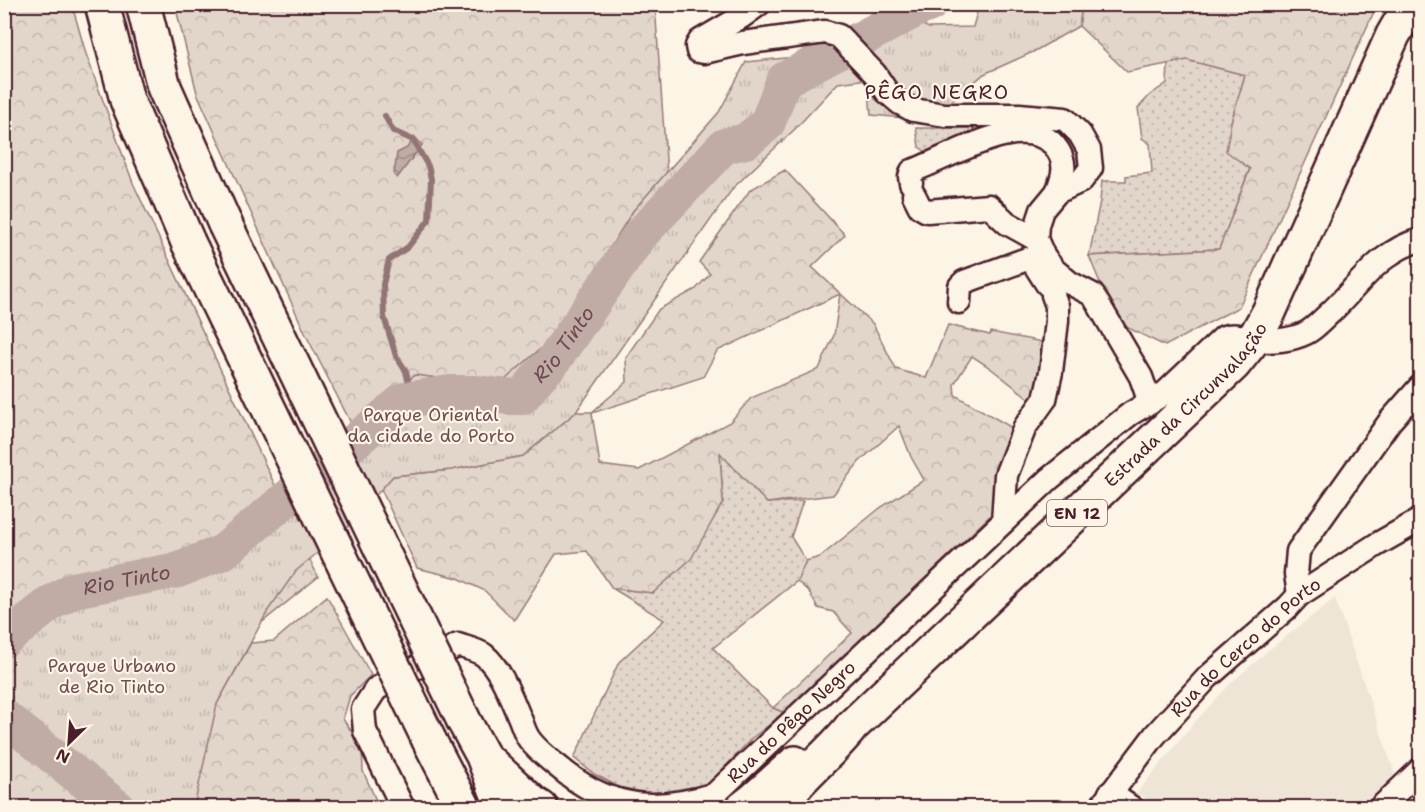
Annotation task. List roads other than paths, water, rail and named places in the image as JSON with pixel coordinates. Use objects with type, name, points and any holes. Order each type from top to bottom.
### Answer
[{"type":"main road","points":[[102,4],[127,100],[188,242],[429,740],[464,807]]},
{"type":"main road","points":[[143,4],[164,87],[225,224],[464,721],[483,756],[503,807]]},
{"type":"main road","name":"Estrada da Circunvalação","points":[[778,805],[839,744],[852,726],[1234,364],[1254,339],[1394,35],[1411,4]]},
{"type":"main road","points":[[743,807],[814,746],[852,726]]},
{"type":"main road","points":[[483,756],[541,807]]},
{"type":"street","points":[[759,4],[700,41],[697,46],[698,51],[704,52],[743,43],[825,32],[839,36],[875,74],[887,92],[913,110],[945,116],[1019,115],[1065,119],[1080,134],[1089,150],[1090,168],[1081,181],[1057,192]]},
{"type":"street","points":[[1003,522],[1006,475],[1024,427],[1045,399],[1051,372],[1057,306],[1062,289],[1036,239],[1037,225],[1042,210],[1057,192],[1065,173],[1057,149],[1049,140],[1038,134],[1027,133],[1006,134],[981,142],[912,171],[910,177],[913,189],[920,207],[927,211],[989,206],[1006,223],[1036,239]]},
{"type":"street","name":"Rua do Pêgo Negro","points":[[403,807],[365,732],[363,709],[376,689],[458,645],[483,655],[495,667],[529,738],[554,763],[593,793],[626,806],[675,807],[715,794],[1058,471],[1130,414],[1165,393],[1224,337],[1234,335],[1254,339],[1282,339],[1304,334],[1314,328],[1373,267],[1393,251],[1420,240]]},
{"type":"street","points":[[959,302],[960,286],[964,282],[1027,259],[1033,262],[1062,289],[1093,295],[1141,376],[1150,403]]},
{"type":"street","points":[[1299,595],[1296,574],[1298,551],[1390,421],[1420,387]]},
{"type":"street","name":"Rua do Cerco do Porto","points":[[1105,800],[1155,735],[1208,677],[1299,595],[1376,545],[1420,520]]},
{"type":"street","points":[[1380,807],[1420,770]]},
{"type":"street","points":[[1105,800],[1132,807]]},
{"type":"water","points":[[415,137],[422,145],[397,178],[394,175],[397,153],[407,148]]},
{"type":"waterway","name":"Rio Tinto","points":[[4,640],[51,603],[73,590],[178,570],[223,552],[404,400],[450,393],[522,397],[551,364],[640,235],[724,146],[746,141],[767,124],[784,80],[930,4]]},
{"type":"waterway","points":[[385,116],[393,131],[413,140],[428,166],[431,179],[429,220],[408,247],[389,260],[383,284],[384,317],[396,356],[406,371],[412,398]]},
{"type":"waterway","name":"Rio Tinto","points":[[4,717],[118,808]]},
{"type":"district","name":"PÊGO NEGRO","points":[[937,92]]},
{"type":"park label","name":"Parque Oriental da cidade do Porto","points":[[431,425]]},
{"type":"park label","name":"Parque Urbano de Rio Tinto","points":[[112,676]]}]
